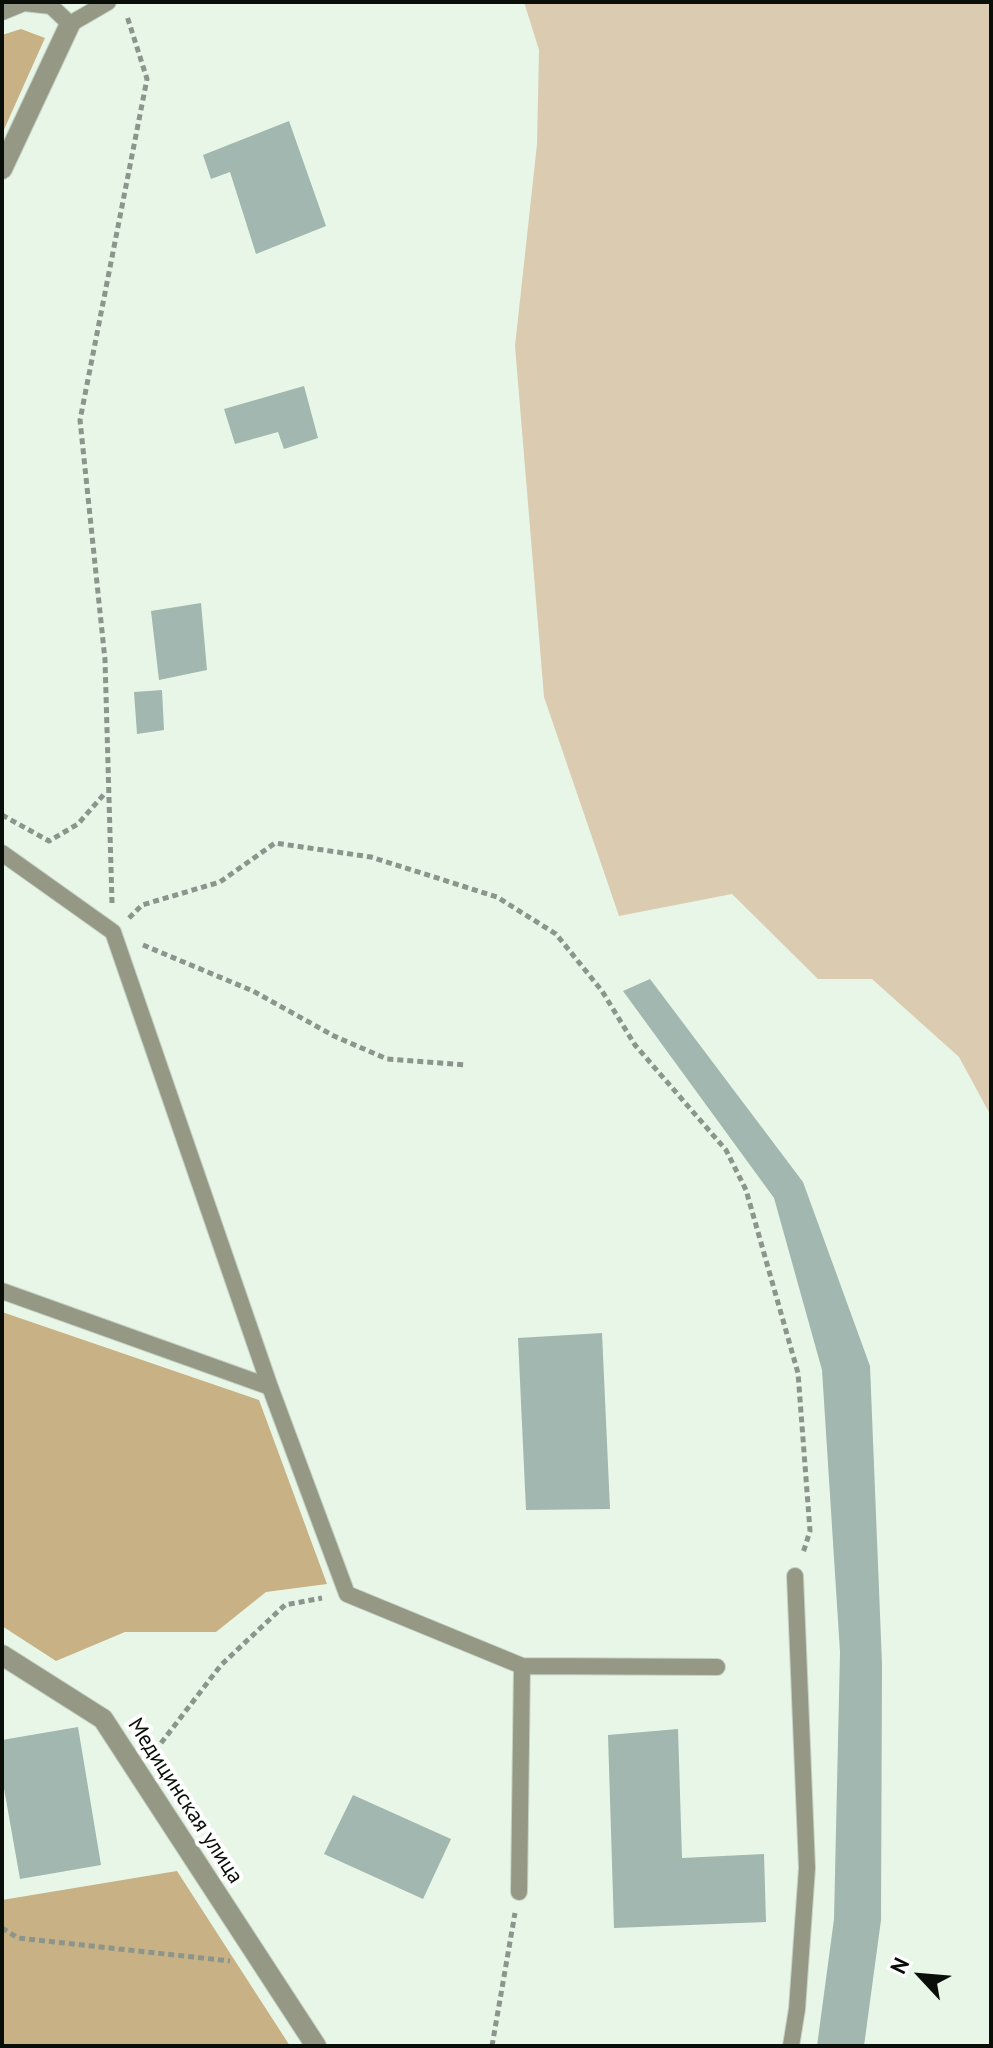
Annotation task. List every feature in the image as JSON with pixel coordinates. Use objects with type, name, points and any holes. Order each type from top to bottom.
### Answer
[{"type":"street","points":[[2,169],[70,24]]},
{"type":"street","name":"Медицинская улица","points":[[2,1655],[103,1719],[316,2046]]},
{"type":"lane","points":[[2,12],[24,3],[51,6],[70,24],[108,2]]},
{"type":"lane","points":[[2,853],[113,932],[270,1387],[347,1594],[522,1666],[717,1667]]},
{"type":"lane","points":[[2,1291],[270,1387]]},
{"type":"lane","points":[[791,2046],[797,2009],[807,1868],[795,1576]]},
{"type":"lane","points":[[519,1892],[522,1666]]},
{"type":"path","points":[[113,932],[106,792],[105,660],[80,420],[147,79],[123,2]]},
{"type":"path","points":[[2,815],[49,841],[78,824],[106,792]]},
{"type":"path","points":[[113,932],[142,905],[220,882],[275,843],[371,857],[497,897],[556,934],[602,991],[635,1045],[726,1150],[746,1190],[767,1254],[798,1373],[810,1531],[795,1576]]},
{"type":"path","points":[[113,932],[253,991],[334,1036],[387,1059],[466,1065]]},
{"type":"path","points":[[139,1775],[172,1724],[221,1665],[285,1605],[347,1594]]},
{"type":"path","points":[[492,2046],[519,1892]]},
{"type":"path","points":[[2,1928],[18,1938],[263,1965]]},
{"type":"shaded area","points":[[524,2],[991,2],[991,1116],[959,1057],[872,979],[818,979],[732,894],[619,916],[544,697],[515,346],[537,144],[539,50]]},
{"type":"shaded area","points":[[21,29],[45,38],[2,134],[2,35]]},
{"type":"shaded area","points":[[2,1312],[259,1400],[327,1584],[266,1592],[216,1632],[125,1632],[56,1661],[2,1626]]},
{"type":"shaded area","points":[[177,1871],[290,2046],[2,2046],[2,1900]]},
{"type":"building","points":[[289,121],[326,226],[256,254],[230,172],[211,179],[203,155]]},
{"type":"building","points":[[304,386],[318,438],[284,449],[278,432],[235,444],[224,409]]},
{"type":"building","points":[[201,603],[207,670],[159,680],[151,611]]},
{"type":"building","points":[[162,690],[164,730],[137,734],[134,692]]},
{"type":"building","points":[[650,979],[803,1182],[870,1366],[882,1664],[881,1920],[864,2046],[817,2046],[834,1919],[840,1652],[822,1370],[774,1198],[623,991]]},
{"type":"building","points":[[602,1333],[610,1509],[526,1510],[518,1338]]},
{"type":"building","points":[[78,1727],[101,1865],[20,1879],[2,1777],[2,1740]]},
{"type":"building","points":[[678,1729],[682,1858],[764,1854],[766,1922],[614,1928],[608,1735]]},
{"type":"building","points":[[353,1795],[451,1839],[423,1899],[324,1854]]}]
